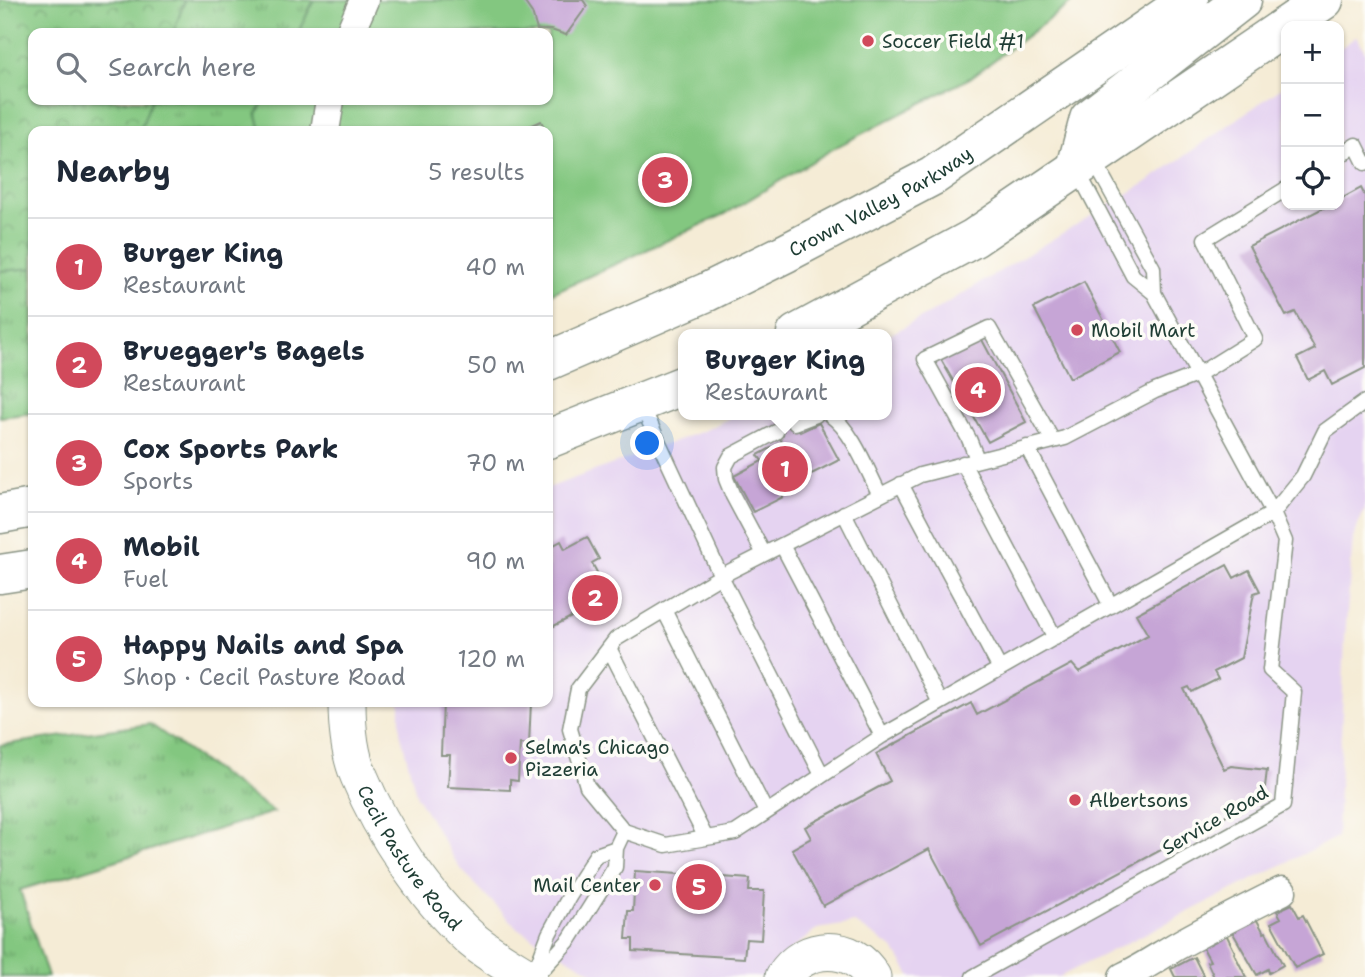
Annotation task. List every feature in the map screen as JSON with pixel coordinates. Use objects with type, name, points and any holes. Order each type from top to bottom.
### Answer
[{"type":"main road","name":"Crown Valley Parkway","points":[[553,359],[718,286],[933,176],[1189,0]]},
{"type":"main road","points":[[1084,163],[1089,119],[1242,0]]},
{"type":"main road","points":[[805,329],[974,238],[1324,0]]},
{"type":"main road","points":[[553,437],[678,388]]},
{"type":"main road","points":[[0,514],[28,509]]},
{"type":"main road","points":[[0,575],[28,570]]},
{"type":"street","points":[[352,28],[364,0]]},
{"type":"street","points":[[326,126],[329,105]]},
{"type":"street","name":"Cecil Pasture Road","points":[[347,707],[349,744],[358,774],[388,833],[431,898],[472,940],[532,977]]},
{"type":"street","points":[[1136,974],[1174,947],[1282,891]]},
{"type":"street","points":[[784,977],[795,963],[806,955],[834,951],[859,961],[872,977]]},
{"type":"lane","points":[[1344,153],[1356,145],[1365,163]]},
{"type":"lane","points":[[1084,163],[1133,276],[1154,293],[1273,513]]},
{"type":"lane","points":[[1084,163],[1153,268],[1154,293]]},
{"type":"lane","points":[[1281,192],[1205,239],[1255,339],[1199,374],[1154,391],[1065,438],[920,475],[721,576],[616,639],[578,689],[570,729],[587,786],[624,831],[666,845],[736,832],[882,736],[1273,513],[1303,476],[1325,431],[1365,402]]},
{"type":"lane","points":[[1053,441],[989,328],[925,359],[969,439],[970,461],[1055,638]]},
{"type":"lane","points":[[640,403],[721,576],[822,775]]},
{"type":"lane","points":[[795,423],[803,420]]},
{"type":"lane","points":[[838,420],[850,437],[880,495]]},
{"type":"lane","points":[[764,554],[733,496],[726,479],[725,467],[732,456],[776,432]]},
{"type":"lane","points":[[1027,447],[1111,606]]},
{"type":"lane","points":[[901,484],[1000,669]]},
{"type":"lane","points":[[844,513],[940,703]]},
{"type":"lane","name":"Service Road","points":[[973,977],[1283,805],[1294,692],[1270,670],[1285,541],[1273,513]]},
{"type":"lane","points":[[782,545],[882,736]]},
{"type":"lane","points":[[664,610],[766,812]]},
{"type":"lane","points":[[609,648],[706,838]]},
{"type":"lane","points":[[532,977],[570,939],[615,867],[616,848],[624,831]]},
{"type":"lane","points":[[532,977],[549,934],[596,855],[616,848]]},
{"type":"shaded area","points":[[1357,36],[1365,52],[1365,508],[1353,538],[1345,637],[1337,837],[1059,977],[911,977],[894,949],[855,923],[817,929],[781,958],[772,977],[601,977],[517,928],[459,867],[417,797],[400,732],[400,707],[553,707],[553,486],[708,429],[725,420],[892,420],[892,333],[934,311],[1147,182],[1281,88],[1281,210],[1344,210],[1344,45]]},
{"type":"green space","points":[[0,0],[185,0],[175,28],[28,28],[28,105],[149,105],[142,126],[28,126],[28,268],[0,271]]},
{"type":"green space","points":[[185,0],[314,0],[300,28],[175,28]]},
{"type":"green space","points":[[314,0],[1075,0],[970,78],[838,146],[725,214],[553,293],[553,126],[260,126],[257,114],[262,105],[553,105],[553,28],[300,28]]},
{"type":"green space","points":[[149,105],[262,105],[257,114],[260,126],[142,126]]},
{"type":"green space","points":[[28,268],[28,414],[0,417],[0,271]]},
{"type":"green space","points":[[150,724],[274,812],[20,890],[48,977],[0,977],[0,745]]},
{"type":"building","points":[[523,0],[583,0],[587,6],[566,35],[553,31],[553,28],[536,28],[532,13]]},
{"type":"building","points":[[541,121],[544,126],[530,126]]},
{"type":"building","points":[[1361,188],[1365,196],[1365,368],[1332,385],[1325,371],[1308,380],[1297,358],[1315,349],[1295,312],[1286,316],[1249,246],[1319,210],[1344,210],[1344,197]]},
{"type":"building","name":"Mobil Mart","points":[[1084,282],[1120,352],[1070,378],[1034,308]]},
{"type":"building","points":[[980,336],[1026,422],[988,442],[940,358]]},
{"type":"building","points":[[784,420],[793,420],[800,432],[819,423],[839,460],[780,490],[783,497],[753,512],[734,476],[762,461],[758,455],[782,442],[773,426]]},
{"type":"building","points":[[587,537],[599,559],[592,563],[610,597],[553,626],[553,545],[561,541],[565,549]]},
{"type":"building","points":[[1227,565],[1234,578],[1249,570],[1260,591],[1254,593],[1241,658],[1214,672],[1218,679],[1192,692],[1189,687],[1184,689],[1224,769],[1231,766],[1267,770],[1264,795],[981,946],[929,849],[823,906],[792,849],[811,838],[805,827],[890,781],[876,754],[971,703],[977,715],[1072,664],[1079,672],[1148,635],[1136,614]]},
{"type":"building","points":[[443,707],[531,707],[529,745],[520,744],[518,781],[510,780],[510,790],[448,787],[450,755],[441,755]]},
{"type":"building","points":[[635,871],[750,879],[749,891],[764,891],[761,940],[746,939],[744,958],[633,951],[633,939],[626,939],[628,911],[633,911]]},
{"type":"building","points":[[1292,904],[1299,917],[1303,915],[1323,954],[1295,968],[1271,923],[1281,918],[1277,911]]},
{"type":"building","points":[[1254,915],[1283,965],[1269,973],[1268,969],[1257,975],[1230,928]]},
{"type":"building","points":[[1224,930],[1246,977],[1214,977],[1207,962],[1210,961],[1200,942]]},
{"type":"building","points":[[1194,957],[1204,977],[1175,977],[1171,969]]},
{"type":"place","name":"Soccer Field #1","points":[[868,41]]},
{"type":"place","name":"Cox Sports Park","points":[[665,180]]},
{"type":"place","name":"Mobil Mart","points":[[1077,330]]},
{"type":"place","name":"Mobil","points":[[978,390]]},
{"type":"place","name":"Burger King","points":[[785,469]]},
{"type":"place","name":"Bruegger's Bagels","points":[[595,598]]},
{"type":"place","name":"Selma's Chicago Pizzeria","points":[[511,758]]},
{"type":"place","name":"Albertsons","points":[[1075,800]]},
{"type":"place","name":"Mail Center","points":[[655,885]]},
{"type":"place","name":"Happy Nails and Spa","points":[[699,887]]}]
